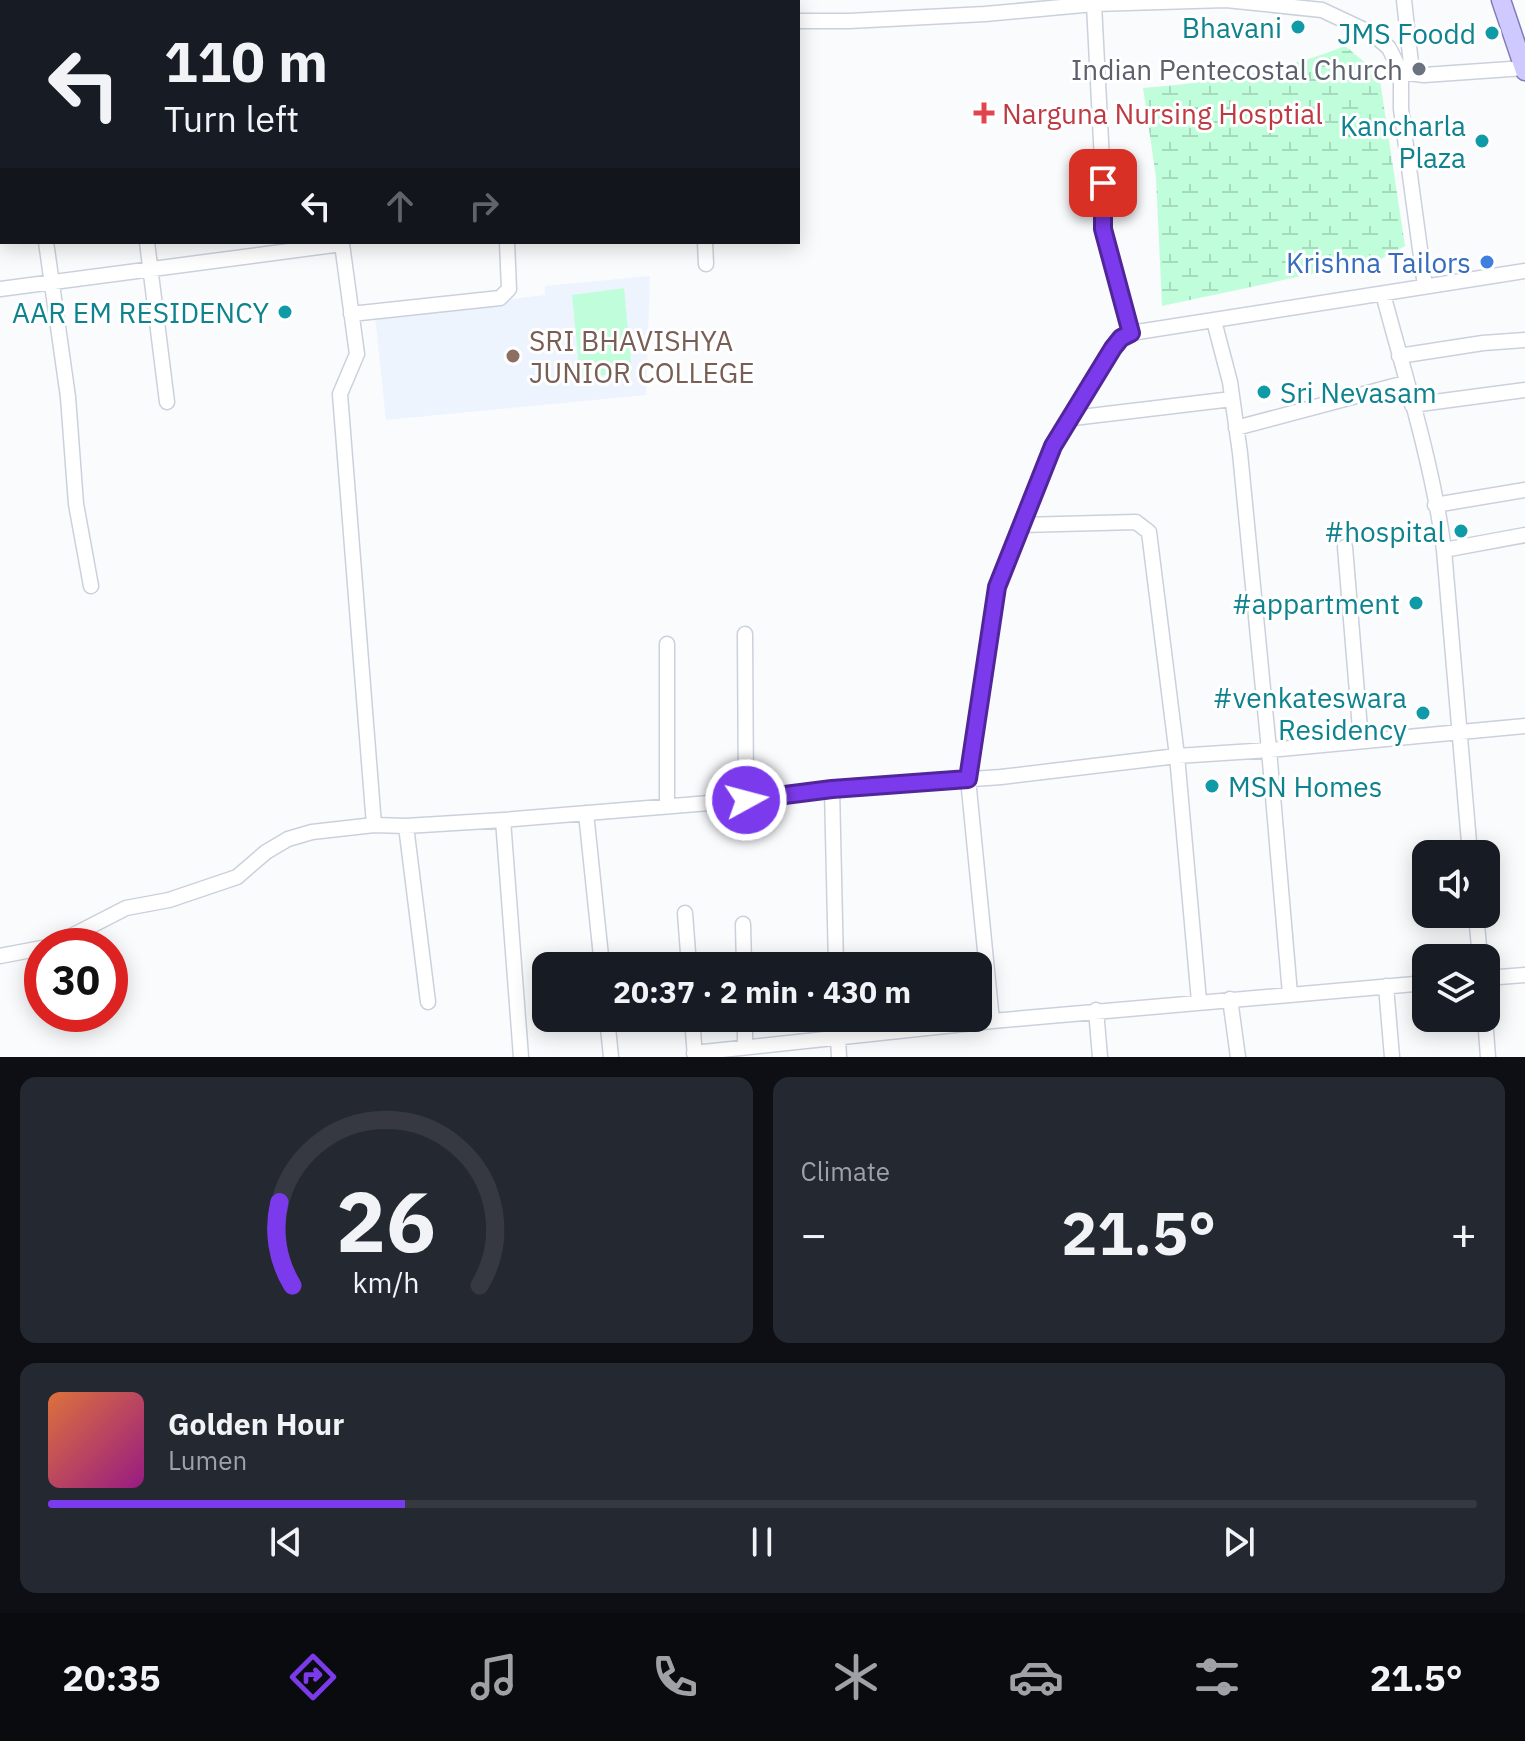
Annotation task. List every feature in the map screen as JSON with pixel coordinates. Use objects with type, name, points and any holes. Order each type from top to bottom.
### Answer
[{"type":"main road","points":[[1501,0],[1525,69]]},
{"type":"street","points":[[800,21],[849,21],[984,7],[1226,0],[1321,5],[1373,34],[1389,48],[1406,73],[1424,75],[1525,69]]},
{"type":"street","points":[[1404,0],[1406,73],[1401,109],[1425,286]]},
{"type":"street","points":[[1094,4],[1103,229],[1131,333]]},
{"type":"street","points":[[46,244],[68,397],[76,504],[91,586]]},
{"type":"street","points":[[147,244],[167,402]]},
{"type":"street","points":[[0,289],[334,244]]},
{"type":"street","points":[[342,244],[357,354],[340,394],[374,825]]},
{"type":"street","points":[[351,314],[500,298],[509,289],[507,244]]},
{"type":"street","points":[[705,244],[706,264]]},
{"type":"street","points":[[985,952],[968,779],[997,587],[1053,446],[1073,418],[1113,348],[1121,338],[1131,333],[1525,271]]},
{"type":"street","points":[[1383,294],[1412,405],[1444,550],[1469,840]]},
{"type":"street","points":[[1214,321],[1230,382],[1236,428],[1290,994]]},
{"type":"street","points":[[1399,356],[1447,347],[1525,340]]},
{"type":"street","points":[[1236,428],[1405,383]]},
{"type":"street","points":[[1412,405],[1525,390]]},
{"type":"street","points":[[1073,418],[1232,399]]},
{"type":"street","points":[[1435,505],[1525,490]]},
{"type":"street","points":[[1021,525],[1136,522],[1149,532],[1177,756],[1199,1001]]},
{"type":"street","points":[[1444,550],[1525,535]]},
{"type":"street","points":[[1345,547],[1361,741]]},
{"type":"street","points":[[745,634],[746,800]]},
{"type":"street","points":[[667,644],[667,805]]},
{"type":"street","points":[[87,928],[126,908],[169,900],[237,877],[266,852],[288,839],[312,832],[374,825],[503,820],[746,800],[1177,756],[1525,726]]},
{"type":"street","points":[[832,789],[836,952]]},
{"type":"street","points":[[586,813],[601,952]]},
{"type":"street","points":[[503,820],[521,1057]]},
{"type":"street","points":[[406,826],[428,1002]]},
{"type":"street","points":[[685,913],[688,952]]},
{"type":"street","points":[[743,924],[744,952]]},
{"type":"street","points":[[0,956],[24,951]]},
{"type":"street","points":[[1500,977],[1525,975]]},
{"type":"street","points":[[992,1021],[1412,984]]},
{"type":"street","points":[[1386,986],[1392,1057]]},
{"type":"street","points":[[1230,999],[1238,1057]]},
{"type":"street","points":[[1096,1012],[1100,1057]]},
{"type":"street","points":[[608,1032],[611,1057]]},
{"type":"street","points":[[693,1032],[694,1055],[892,1032]]},
{"type":"street","points":[[745,1032],[745,1047]]},
{"type":"street","points":[[838,1032],[839,1057]]},
{"type":"street","points":[[1486,1032],[1488,1057]]},
{"type":"shaded area","name":"SRI BHAVISHYA JUNIOR COLLEGE","points":[[650,276],[646,395],[386,420],[375,316],[545,295],[545,286]]},
{"type":"green space","points":[[1345,46],[1379,74],[1405,246],[1381,259],[1162,306],[1156,177],[1143,88],[1246,74],[1296,63]]},
{"type":"green space","points":[[624,288],[632,373],[580,377],[572,295]]},
{"type":"place","name":"Bhavani","points":[[1298,27]]},
{"type":"place","name":"JMS Foodd","points":[[1492,33]]},
{"type":"place","name":"Indian Pentecostal Church","points":[[1419,69]]},
{"type":"place","name":"Narguna Nursing Hosptial","points":[[984,113]]},
{"type":"place","name":"Kancharla Plaza","points":[[1482,141]]},
{"type":"place","name":"Krishna Tailors","points":[[1487,262]]},
{"type":"place","name":"AAR EM RESIDENCY","points":[[285,312]]},
{"type":"place","name":"SRI BHAVISHYA JUNIOR COLLEGE","points":[[513,356]]},
{"type":"place","name":"Sri Nevasam","points":[[1264,392]]},
{"type":"place","name":"#hospital","points":[[1461,531]]},
{"type":"place","name":"#appartment","points":[[1416,603]]},
{"type":"place","name":"#venkateswara Residency","points":[[1423,713]]},
{"type":"place","name":"MSN Homes","points":[[1212,786]]},
{"type":"route","points":[[746,800],[832,789],[968,779],[997,587],[1053,446],[1073,418],[1113,348],[1121,338],[1131,333],[1103,229],[1103,183]]}]
